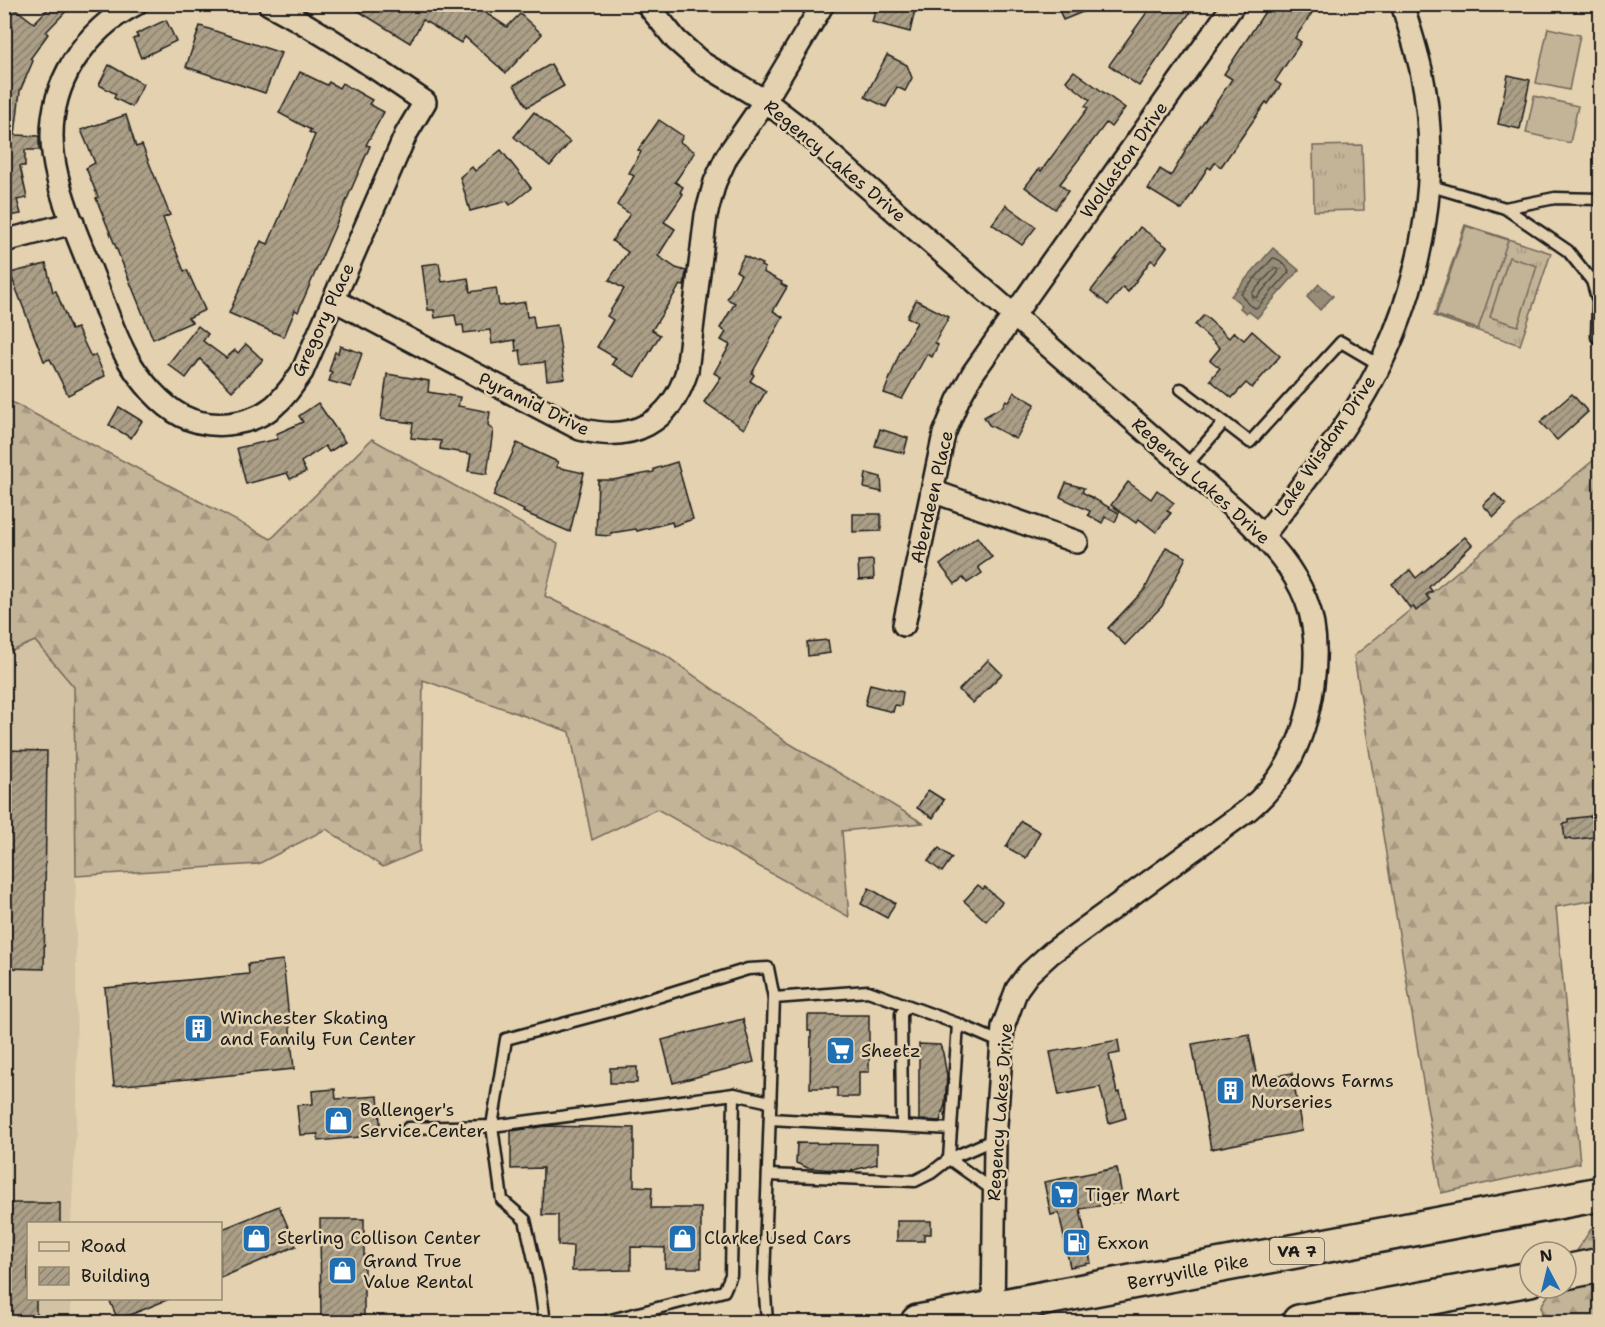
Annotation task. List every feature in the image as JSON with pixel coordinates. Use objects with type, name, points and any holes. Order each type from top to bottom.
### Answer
[{"type":"highway","name":"Berryville Pike","points":[[918,1323],[993,1316],[1600,1194]]},
{"type":"highway","points":[[1578,1270],[1600,1265]]},
{"type":"highway","points":[[1299,1323],[1518,1281]]},
{"type":"street","name":"Gregory Place","points":[[136,4],[106,23],[79,53],[62,84],[53,111],[52,155],[57,179],[73,223],[119,343],[130,363],[146,385],[170,408],[182,416],[200,422],[219,424],[237,423],[271,408],[286,394],[302,372],[406,134],[425,102],[352,52],[307,24],[268,4]]},
{"type":"street","name":"Regency Lakes Drive","points":[[647,4],[676,40],[702,63],[765,101],[799,127],[1186,466],[1263,536],[1281,556],[1296,578],[1307,601],[1315,650],[1314,678],[1306,715],[1288,763],[1275,783],[1248,810],[1051,953],[1036,966],[1017,989],[1005,1020],[1002,1043],[995,1139],[993,1316]]},
{"type":"street","points":[[765,101],[823,4]]},
{"type":"street","name":"Wollaston Drive","points":[[1015,315],[1234,4]]},
{"type":"street","name":"Lake Wisdom Drive","points":[[1263,536],[1327,451],[1380,365],[1398,324],[1415,272],[1425,228],[1429,154],[1421,71],[1402,4]]},
{"type":"street","name":"Pyramid Drive","points":[[334,300],[580,429],[611,435],[633,431],[650,424],[672,405],[682,388],[687,371],[706,215],[715,182],[727,156],[765,101]]},
{"type":"street","points":[[4,240],[73,223]]},
{"type":"street","name":"Aberdeen Place","points":[[904,625],[944,434],[958,400],[974,373],[1015,315]]},
{"type":"street","points":[[932,491],[1077,542]]},
{"type":"lane","points":[[1428,185],[1505,208],[1568,252],[1592,281],[1598,301],[1597,337]]},
{"type":"lane","points":[[1505,208],[1555,198],[1600,199]]},
{"type":"lane","points":[[1181,389],[1250,442],[1341,342],[1380,365]]},
{"type":"lane","points":[[1186,466],[1224,422]]},
{"type":"lane","points":[[545,1323],[540,1286],[525,1220],[502,1200],[492,1126],[506,1040],[615,1010],[748,969],[768,968],[774,998],[764,1280],[767,1323]]},
{"type":"lane","points":[[774,998],[868,992],[958,1024],[1002,1043]]},
{"type":"lane","points":[[902,1126],[901,1014],[907,1006]]},
{"type":"lane","points":[[950,1159],[958,1024]]},
{"type":"lane","points":[[408,1128],[492,1126],[734,1094],[770,1102]]},
{"type":"lane","points":[[584,1323],[603,1322],[724,1291],[731,1275],[734,1094]]},
{"type":"lane","points":[[770,1119],[951,1129]]},
{"type":"lane","points":[[768,1175],[915,1181],[950,1159],[995,1139]]},
{"type":"lane","points":[[950,1159],[994,1191]]},
{"type":"shaded area","points":[[4,639],[74,644],[77,1108],[71,1222],[27,1222],[27,1300],[71,1300],[71,1322],[5,1322]]},
{"type":"green space","points":[[1548,28],[1580,35],[1569,90],[1536,83]]},
{"type":"green space","points":[[1534,96],[1578,106],[1570,143],[1526,133]]},
{"type":"green space","points":[[1362,145],[1364,210],[1314,211],[1313,146]]},
{"type":"green space","points":[[1465,225],[1551,253],[1520,345],[1434,316]]},
{"type":"green space","points":[[1466,226],[1508,240],[1478,329],[1436,315]]},
{"type":"green space","points":[[1509,257],[1537,266],[1518,326],[1490,317]]},
{"type":"green space","points":[[4,398],[271,539],[372,439],[558,544],[545,596],[665,655],[787,742],[923,823],[842,831],[849,917],[657,809],[592,840],[570,732],[423,680],[420,851],[383,867],[326,829],[258,864],[76,876],[74,687],[35,641],[5,654]]},
{"type":"green space","points":[[1600,455],[1600,899],[1556,907],[1580,1163],[1441,1193],[1354,656]]},
{"type":"green space","points":[[1600,1215],[1600,1322],[1543,1322],[1541,1306],[1545,1300],[1578,1300],[1578,1249]]},
{"type":"water","points":[[1273,248],[1299,270],[1257,318],[1240,308],[1242,305],[1231,296]]},
{"type":"water","points":[[1319,284],[1333,296],[1320,310],[1307,297]]},
{"type":"building","points":[[4,4],[9,4],[34,23],[53,4],[73,4],[46,32],[48,34],[30,59],[33,61],[20,91],[15,135],[39,136],[39,150],[25,150],[25,166],[20,166],[27,198],[17,200],[21,214],[4,217]]},
{"type":"building","points":[[347,4],[472,4],[507,27],[520,14],[542,34],[506,73],[465,37],[461,43],[423,20],[410,43]]},
{"type":"building","points":[[877,4],[899,4],[899,6],[915,10],[910,32],[872,22]]},
{"type":"building","points":[[1057,4],[1100,4],[1100,5],[1063,20]]},
{"type":"building","points":[[1153,4],[1196,4],[1139,86],[1109,65]]},
{"type":"building","points":[[1270,4],[1318,4],[1295,38],[1301,42],[1275,81],[1281,85],[1268,104],[1266,102],[1221,167],[1215,163],[1211,169],[1208,167],[1182,210],[1148,189],[1160,169],[1171,176],[1184,151],[1232,79],[1224,74]]},
{"type":"building","points":[[166,20],[176,41],[141,58],[133,39],[138,37],[136,34]]},
{"type":"building","points":[[200,26],[281,53],[265,93],[186,67]]},
{"type":"building","points":[[887,55],[907,65],[912,78],[905,91],[897,87],[886,107],[865,97]]},
{"type":"building","points":[[551,64],[564,86],[527,107],[514,85]]},
{"type":"building","points":[[109,65],[143,84],[132,107],[114,98],[116,94],[99,85]]},
{"type":"building","points":[[1074,71],[1125,108],[1111,127],[1106,123],[1060,184],[1068,191],[1055,209],[1025,187],[1039,169],[1041,171],[1088,108],[1085,106],[1090,100],[1066,81]]},
{"type":"building","points":[[300,72],[327,85],[329,82],[339,88],[342,83],[372,100],[369,104],[384,112],[366,145],[370,146],[298,312],[295,310],[284,337],[229,313],[261,241],[268,244],[315,135],[309,132],[311,130],[279,113]]},
{"type":"building","points":[[1508,75],[1530,80],[1520,129],[1498,124]]},
{"type":"building","points":[[534,112],[570,142],[550,166],[514,137]]},
{"type":"building","points":[[126,115],[136,147],[142,145],[170,215],[163,218],[184,271],[187,270],[205,310],[188,318],[192,322],[153,339],[96,198],[98,197],[86,168],[95,163],[81,130]]},
{"type":"building","points":[[659,120],[683,136],[680,142],[695,152],[675,182],[683,187],[680,192],[683,194],[664,222],[675,229],[658,256],[676,268],[686,271],[684,286],[680,285],[652,330],[660,335],[635,377],[612,364],[616,358],[597,347],[613,320],[607,316],[624,289],[609,280],[628,252],[612,241],[630,214],[617,205],[634,176],[629,173],[641,152],[638,150]]},
{"type":"building","points":[[501,150],[531,188],[510,205],[507,201],[470,211],[460,177],[472,167],[475,171]]},
{"type":"building","points":[[1006,205],[1036,227],[1022,245],[992,224]]},
{"type":"building","points":[[1140,227],[1167,247],[1155,263],[1151,260],[1128,292],[1123,287],[1108,305],[1091,291]]},
{"type":"building","points":[[744,256],[762,264],[761,266],[765,268],[763,272],[787,287],[773,311],[783,317],[752,373],[754,375],[750,381],[766,391],[744,429],[704,402],[721,377],[714,373],[730,345],[721,340],[726,332],[720,328],[735,303],[727,299],[741,274],[736,271]]},
{"type":"building","points":[[439,263],[442,282],[468,278],[470,292],[496,288],[499,306],[525,302],[527,317],[533,316],[535,328],[557,325],[565,378],[547,380],[545,362],[522,365],[520,350],[516,351],[515,340],[492,344],[490,330],[464,333],[463,325],[457,326],[455,315],[435,318],[434,310],[428,310],[422,265]]},
{"type":"building","points":[[46,264],[53,292],[56,291],[71,330],[77,328],[91,357],[95,355],[105,376],[68,395],[50,359],[44,361],[10,273]]},
{"type":"building","points":[[916,300],[949,317],[935,342],[938,345],[932,357],[927,354],[902,399],[884,393],[900,352],[917,322],[907,317]]},
{"type":"building","points":[[1204,315],[1229,338],[1234,332],[1244,340],[1252,331],[1280,356],[1252,388],[1246,383],[1232,398],[1210,380],[1220,368],[1210,360],[1220,348],[1195,325]]},
{"type":"building","points":[[198,326],[208,334],[203,341],[226,358],[235,350],[238,353],[246,344],[263,360],[232,391],[200,359],[186,378],[168,364]]},
{"type":"building","points":[[340,346],[362,353],[351,387],[329,381],[332,372],[329,371],[335,352],[338,353]]},
{"type":"building","points":[[387,374],[429,381],[428,392],[460,397],[458,406],[490,412],[488,425],[493,430],[487,474],[468,471],[471,454],[440,449],[441,441],[411,438],[413,423],[381,419]]},
{"type":"building","points":[[1014,392],[1035,404],[1016,439],[989,425],[984,417],[1002,407],[1006,400],[1009,402]]},
{"type":"building","points":[[1572,394],[1588,412],[1557,440],[1540,422]]},
{"type":"building","points":[[318,403],[345,442],[329,452],[325,446],[301,462],[306,472],[290,479],[287,473],[246,484],[237,448],[278,439],[276,434],[303,422],[299,416]]},
{"type":"building","points":[[119,407],[142,421],[131,438],[109,425]]},
{"type":"building","points":[[880,429],[908,438],[904,453],[875,446]]},
{"type":"building","points":[[517,443],[558,462],[556,467],[584,473],[570,532],[493,496]]},
{"type":"building","points":[[677,462],[693,519],[673,526],[672,522],[637,531],[636,529],[611,533],[611,536],[596,535],[598,480],[613,480],[654,472],[654,469]]},
{"type":"building","points":[[866,473],[881,477],[882,492],[864,488]]},
{"type":"building","points":[[1128,482],[1151,499],[1157,490],[1174,503],[1167,511],[1171,513],[1156,532],[1139,519],[1136,523],[1111,505]]},
{"type":"building","points":[[1066,483],[1084,488],[1082,492],[1119,513],[1115,522],[1105,517],[1102,523],[1088,515],[1090,511],[1060,497]]},
{"type":"building","points":[[1495,494],[1506,505],[1494,517],[1483,505]]},
{"type":"building","points":[[853,514],[881,514],[881,531],[853,532]]},
{"type":"building","points":[[977,537],[992,557],[978,567],[982,573],[967,583],[963,578],[955,584],[940,565]]},
{"type":"building","points":[[1465,537],[1472,545],[1429,587],[1432,591],[1426,595],[1430,600],[1416,611],[1413,606],[1410,608],[1392,584],[1410,570],[1416,578]]},
{"type":"building","points":[[1166,547],[1186,557],[1162,606],[1125,645],[1108,628],[1145,589]]},
{"type":"building","points":[[873,560],[874,579],[859,580],[858,561]]},
{"type":"building","points":[[828,640],[830,653],[808,656],[807,642]]},
{"type":"building","points":[[988,660],[1002,674],[973,703],[959,690]]},
{"type":"building","points":[[870,684],[903,692],[901,706],[895,705],[893,712],[865,705]]},
{"type":"building","points":[[5,750],[47,751],[44,969],[4,968]]},
{"type":"building","points":[[928,790],[944,800],[933,818],[917,808]]},
{"type":"building","points":[[1591,816],[1592,818],[1597,817],[1599,833],[1594,834],[1594,837],[1565,839],[1563,824],[1568,823],[1568,819]]},
{"type":"building","points":[[1021,821],[1040,832],[1026,858],[1006,847]]},
{"type":"building","points":[[939,848],[952,858],[942,872],[928,861]]},
{"type":"building","points":[[978,885],[983,889],[985,887],[1002,902],[986,921],[964,901]]},
{"type":"building","points":[[869,888],[895,903],[887,918],[861,904]]},
{"type":"building","name":"Winchester Skating and Family Fun Center","points":[[283,960],[294,1069],[114,1086],[105,988],[249,974],[248,964]]},
{"type":"building","name":"Sheetz","points":[[808,1015],[869,1015],[869,1072],[859,1072],[859,1097],[837,1097],[837,1088],[810,1088],[811,1031],[808,1031]]},
{"type":"building","points":[[743,1019],[754,1062],[673,1083],[662,1040]]},
{"type":"building","name":"Meadows Farms Nurseries","points":[[1249,1034],[1257,1079],[1292,1073],[1302,1131],[1211,1149],[1192,1044]]},
{"type":"building","points":[[1118,1040],[1120,1053],[1109,1055],[1117,1093],[1120,1092],[1126,1118],[1109,1123],[1100,1087],[1059,1095],[1050,1052]]},
{"type":"building","points":[[919,1044],[940,1045],[943,1053],[947,1076],[945,1104],[940,1121],[919,1120]]},
{"type":"building","points":[[637,1067],[637,1083],[610,1083],[610,1068]]},
{"type":"building","name":"Ballenger's Service Center","points":[[335,1089],[336,1099],[378,1096],[381,1135],[318,1141],[318,1134],[300,1135],[297,1105],[313,1104],[312,1091]]},
{"type":"building","points":[[547,1126],[634,1128],[634,1186],[652,1187],[651,1208],[701,1208],[701,1268],[665,1268],[665,1248],[631,1247],[631,1270],[572,1271],[573,1246],[558,1245],[558,1215],[542,1215],[543,1168],[511,1169],[511,1131]]},
{"type":"building","points":[[797,1143],[877,1144],[877,1164],[850,1171],[808,1168],[796,1163]]},
{"type":"building","points":[[1117,1168],[1123,1202],[1080,1209],[1091,1263],[1070,1267],[1059,1213],[1051,1215],[1044,1182]]},
{"type":"building","points":[[4,1203],[60,1203],[60,1222],[27,1222],[27,1300],[36,1300],[36,1323],[4,1323]]},
{"type":"building","name":"Sterling Collison Center","points":[[279,1206],[296,1246],[222,1277],[222,1229]]},
{"type":"building","name":"Grand True Value Rental","points":[[320,1219],[364,1219],[364,1323],[321,1323]]},
{"type":"building","points":[[897,1221],[931,1221],[931,1234],[924,1234],[924,1241],[897,1241]]},
{"type":"building","points":[[109,1300],[167,1300],[118,1320]]},
{"type":"place","name":"Winchester Skating and Family Fun Center","points":[[199,1028]]},
{"type":"place","name":"Sheetz","points":[[840,1051]]},
{"type":"place","name":"Meadows Farms Nurseries","points":[[1230,1091]]},
{"type":"place","name":"Ballenger's Service Center","points":[[339,1120]]},
{"type":"place","name":"Tiger Mart","points":[[1064,1195]]},
{"type":"place","name":"Sterling Collison Center","points":[[256,1238]]},
{"type":"place","name":"Clarke Used Cars","points":[[683,1238]]},
{"type":"place","name":"Exxon","points":[[1076,1243]]},
{"type":"place","name":"Grand True Value Rental","points":[[342,1271]]}]
